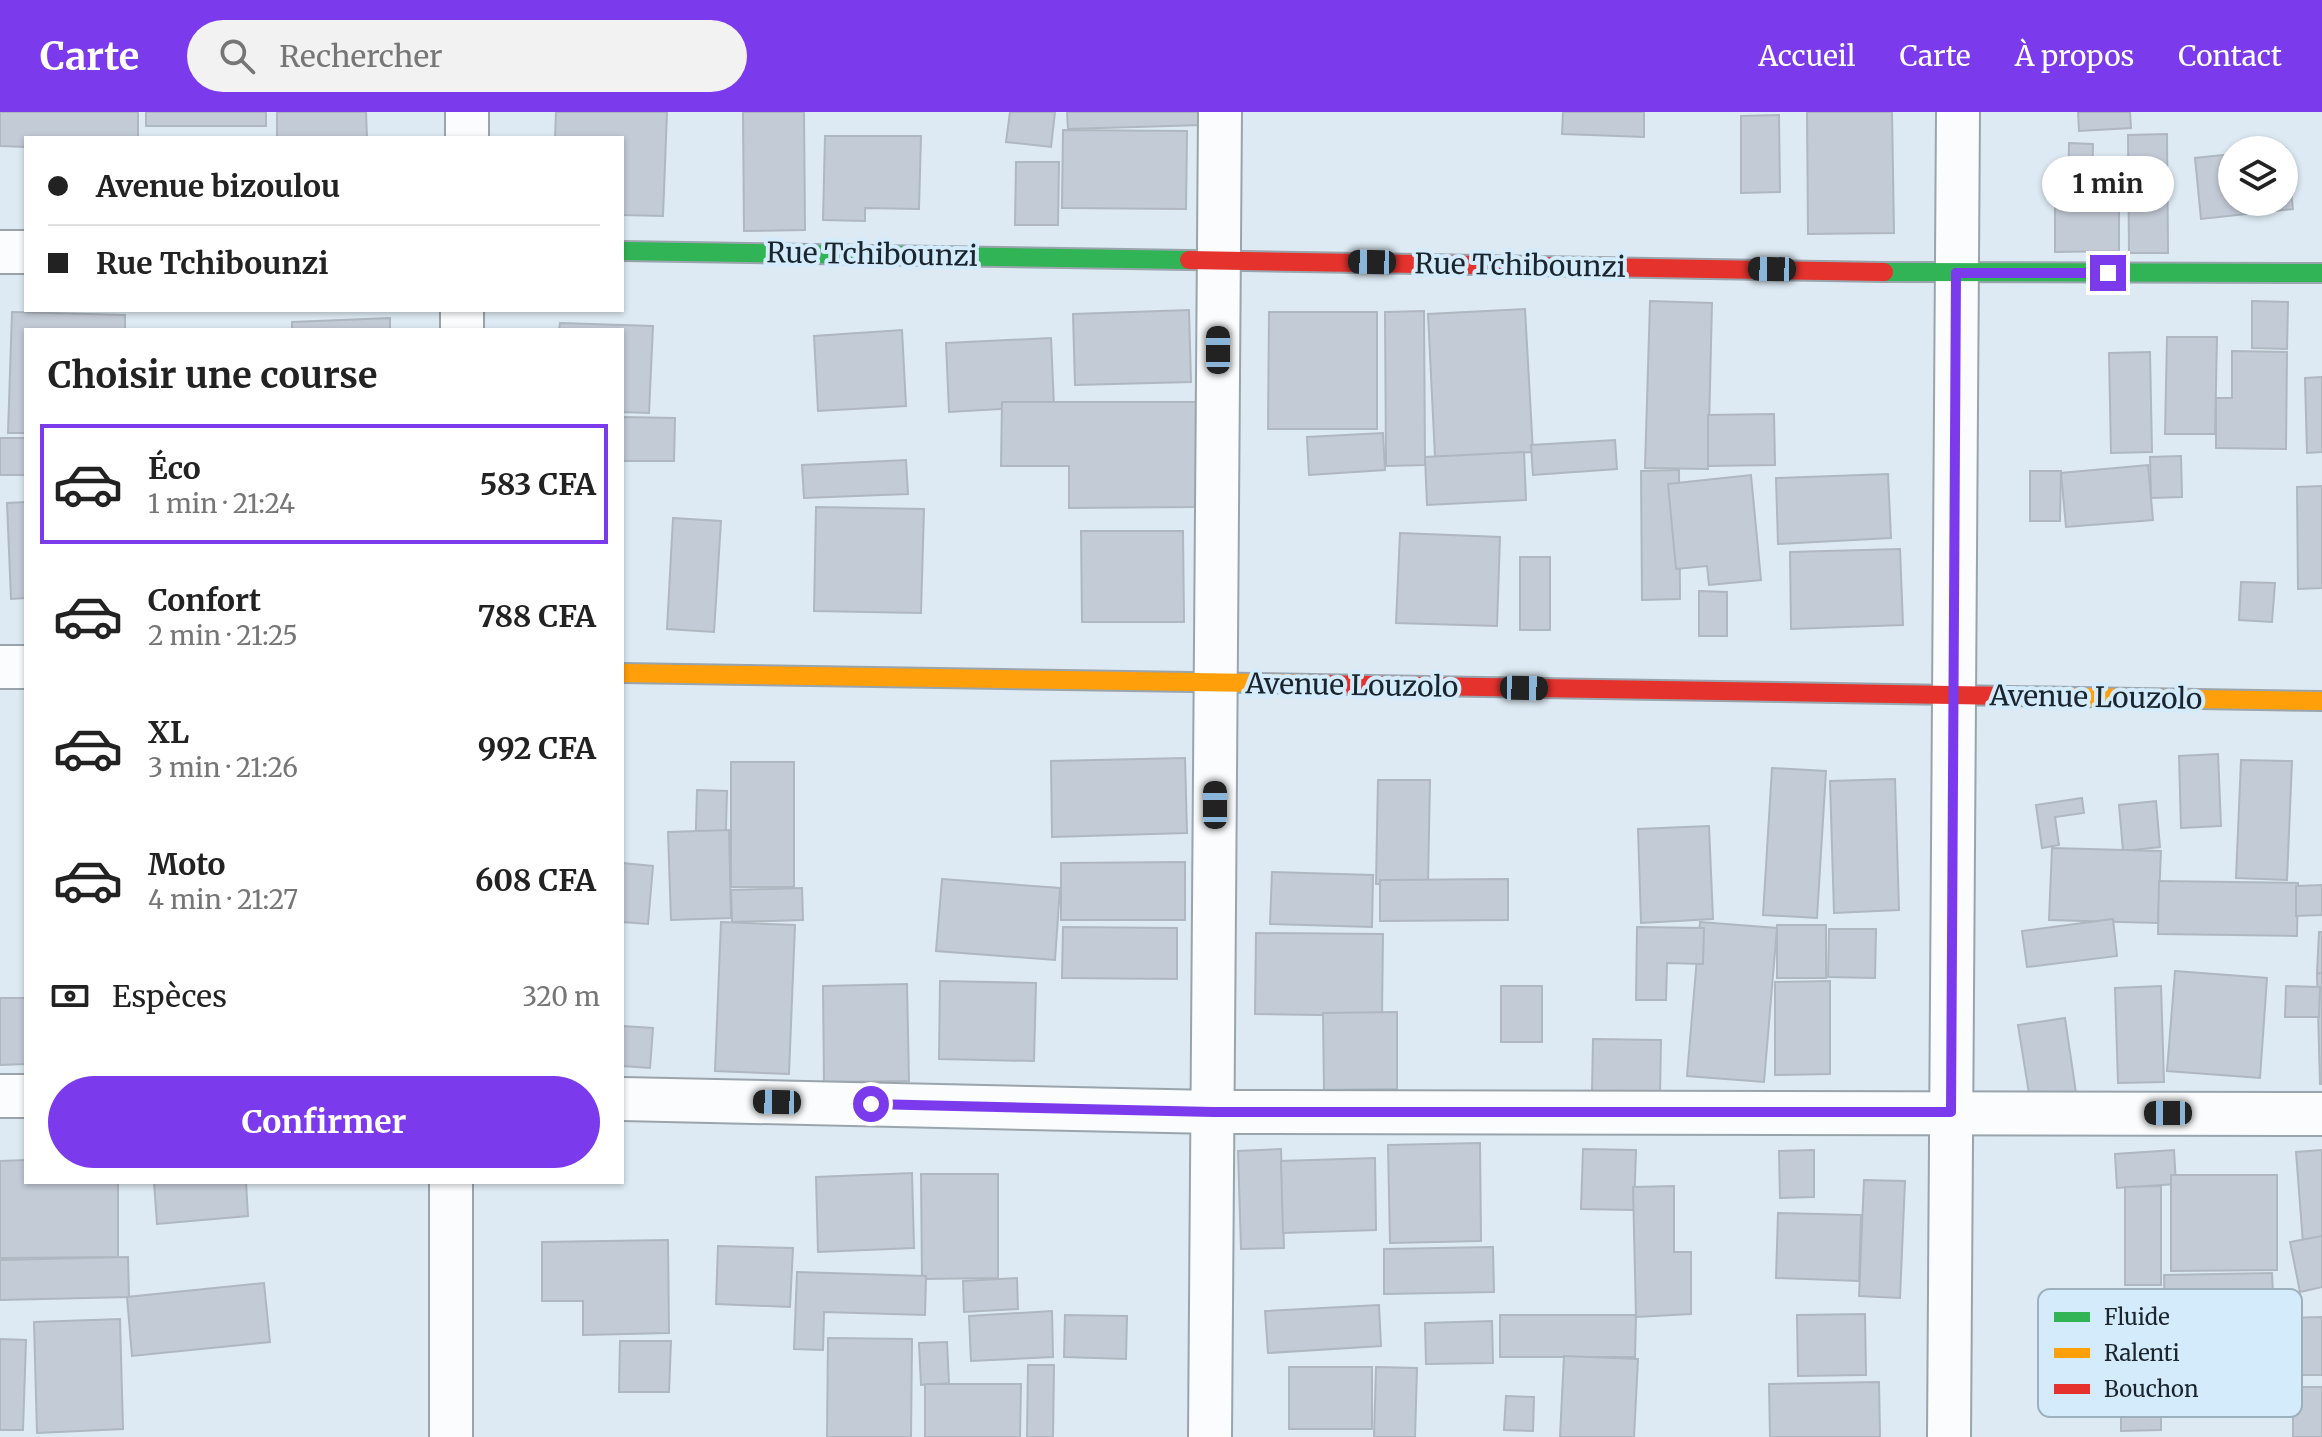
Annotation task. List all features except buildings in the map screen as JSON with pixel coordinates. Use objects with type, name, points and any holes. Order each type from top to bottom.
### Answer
[{"type":"street","points":[[467,112],[467,136]]},
{"type":"street","points":[[1210,1437],[1220,112]]},
{"type":"street","points":[[1949,1437],[1958,112]]},
{"type":"street","name":"Rue Tchibounzi","points":[[624,251],[1956,273],[2322,273]]},
{"type":"street","points":[[0,252],[24,252]]},
{"type":"street","points":[[0,667],[24,667]]},
{"type":"street","name":"Avenue Louzolo","points":[[624,673],[2322,701]]},
{"type":"street","points":[[0,1096],[24,1096]]},
{"type":"street","points":[[624,1099],[1213,1112],[2322,1114]]},
{"type":"street","points":[[451,1184],[451,1437]]},
{"type":"traffic: fast","points":[[624,251],[1189,260]]},
{"type":"traffic: fast","points":[[1884,272],[2322,273]]},
{"type":"traffic: slow","points":[[624,673],[1313,684]]},
{"type":"traffic: slow","points":[[2009,696],[2322,701]]},
{"type":"traffic: jam","points":[[1189,260],[1884,272]]},
{"type":"traffic: jam","points":[[1313,684],[2009,696]]},
{"type":"route","points":[[871,1104],[1213,1112],[1951,1112],[1956,273],[2108,273]]}]
